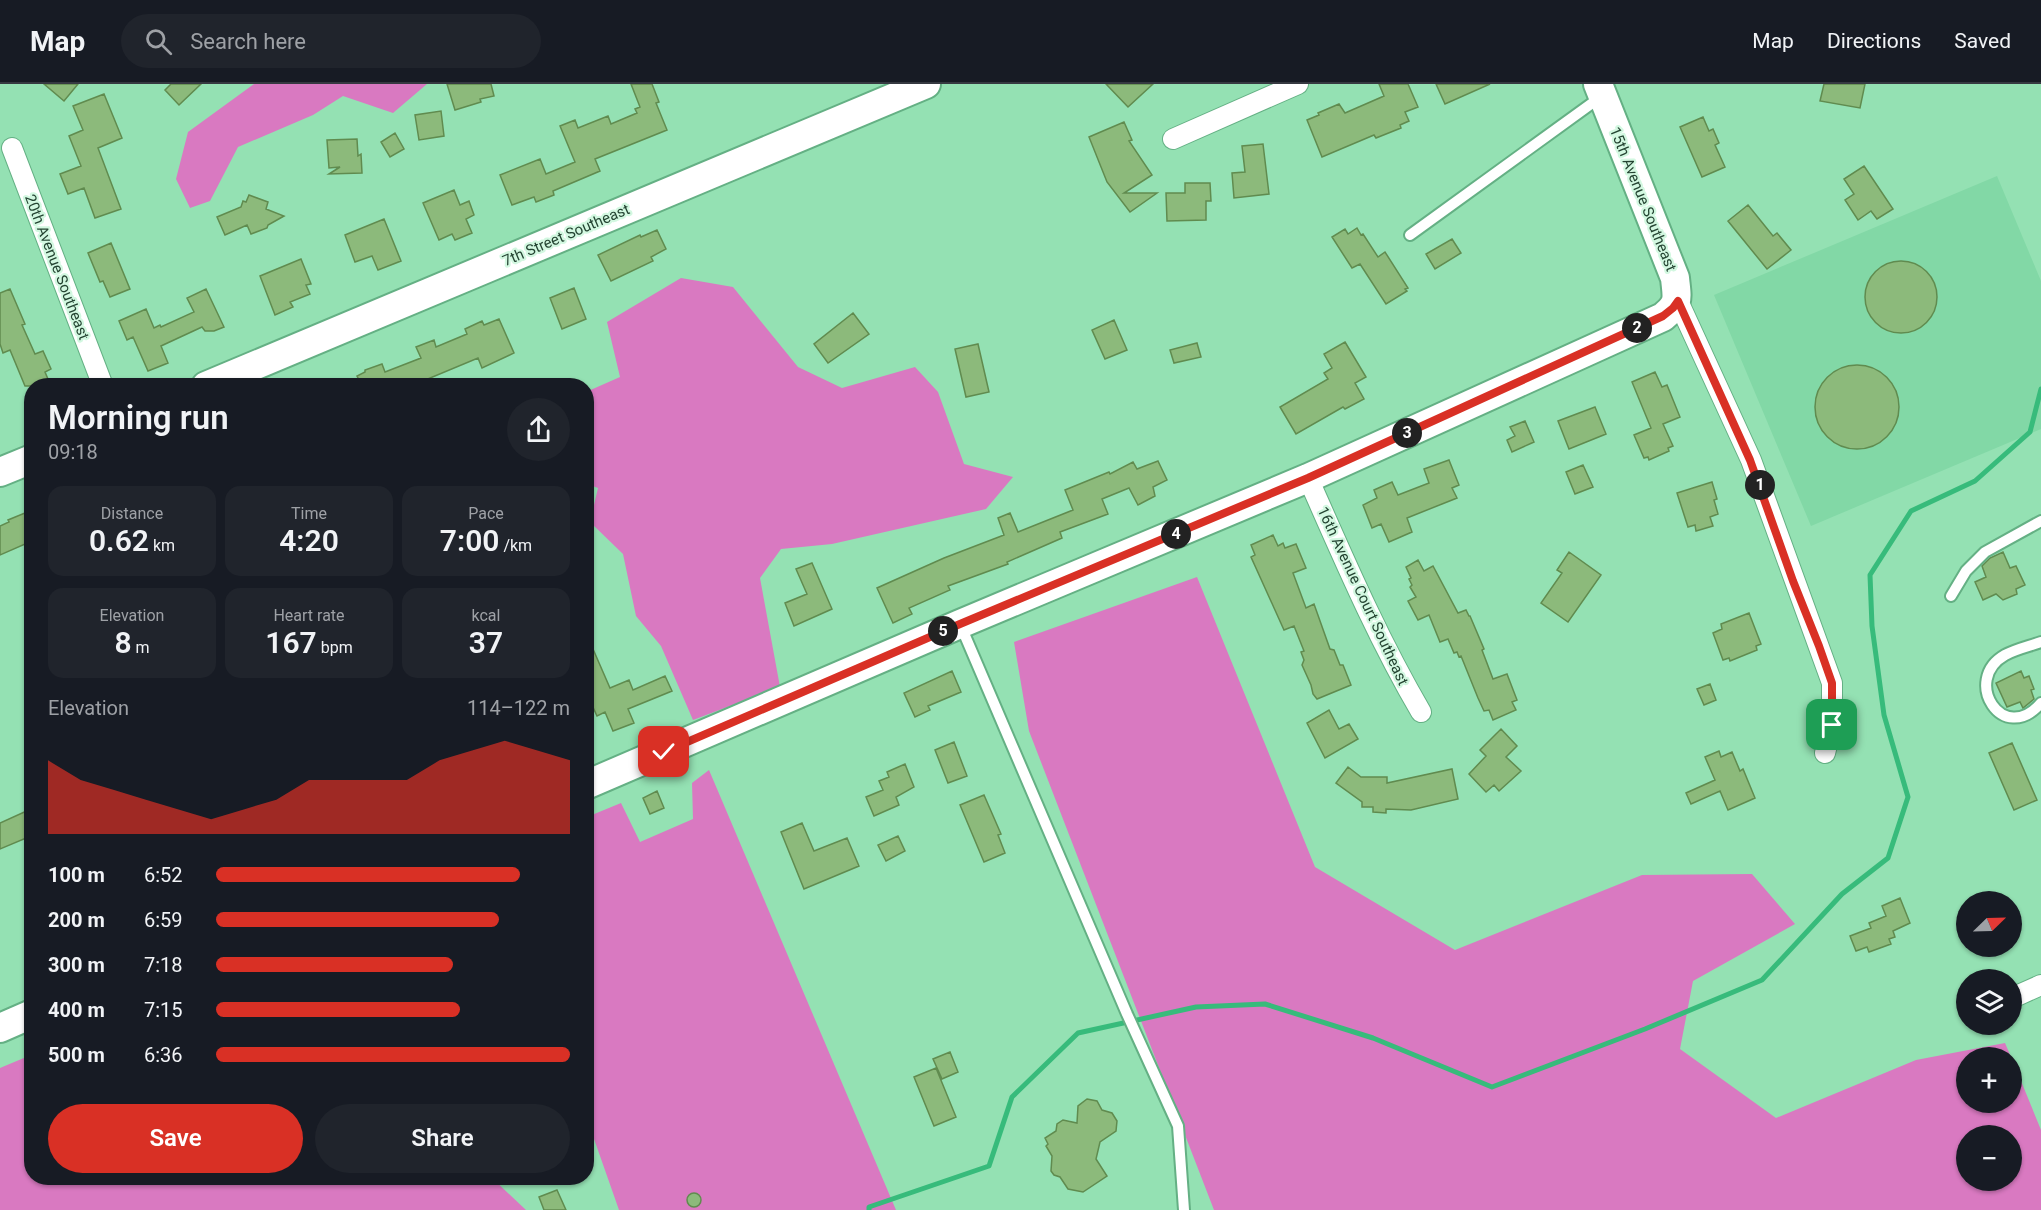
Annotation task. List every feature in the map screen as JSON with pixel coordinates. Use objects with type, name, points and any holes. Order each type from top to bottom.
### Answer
[{"type":"street","name":"7th Street Southeast","points":[[225,378],[926,84]]},
{"type":"street","points":[[1173,139],[1298,84]]},
{"type":"street","name":"15th Avenue Southeast","points":[[1600,90],[1675,278],[1678,301],[1750,460],[1832,683],[1832,725],[1825,753]]},
{"type":"street","name":"20th Avenue Southeast","points":[[12,148],[100,378]]},
{"type":"street","points":[[594,782],[1308,478],[1663,316],[1678,301]]},
{"type":"street","points":[[0,472],[24,462]]},
{"type":"street","name":"16th Avenue Court Southeast","points":[[1308,478],[1358,591],[1402,680],[1421,712]]},
{"type":"street","points":[[2022,994],[2041,985]]},
{"type":"street","points":[[0,1028],[24,1018]]},
{"type":"lane","points":[[1410,235],[1600,90]]},
{"type":"lane","points":[[1951,596],[1966,572],[1985,552],[2041,521]]},
{"type":"lane","points":[[960,624],[1127,1014],[1178,1126],[1185,1210]]},
{"type":"lane","points":[[2041,642],[2005,655],[1992,666],[1986,678],[1986,692],[1995,708],[2004,717],[2017,718],[2034,711],[2041,703]]},
{"type":"shaded area","points":[[254,84],[427,84],[393,113],[343,96],[313,115],[238,147],[210,201],[190,208],[176,179],[188,132]]},
{"type":"shaded area","points":[[1997,176],[2041,281],[2041,429],[1811,526],[1714,295]]},
{"type":"shaded area","points":[[681,278],[733,287],[798,367],[842,388],[915,367],[938,392],[964,464],[1013,477],[986,509],[832,544],[781,549],[760,578],[780,687],[693,720],[661,646],[636,616],[623,554],[594,526],[594,505],[598,488],[594,487],[594,388],[620,377],[607,322]]},
{"type":"shaded area","points":[[1197,577],[1315,867],[1455,950],[1642,875],[1752,874],[1795,924],[1693,981],[1680,1049],[1776,1118],[1916,1060],[1956,1052],[1956,1113],[2022,1113],[2022,1083],[2041,1130],[2041,1210],[1214,1210],[1029,731],[1014,642]]},
{"type":"shaded area","points":[[709,770],[896,1210],[619,1210],[594,1139],[594,814],[621,803],[640,842],[693,819],[692,783]]},
{"type":"shaded area","points":[[2005,1043],[2007,1047],[1984,1047]]},
{"type":"shaded area","points":[[24,1058],[24,1185],[499,1185],[526,1210],[0,1210],[0,1068]]},
{"type":"building","points":[[44,84],[78,84],[64,101]]},
{"type":"building","points":[[171,84],[201,84],[179,105],[165,90]]},
{"type":"building","points":[[447,84],[491,84],[494,96],[480,99],[481,102],[455,110]]},
{"type":"building","points":[[631,84],[652,84],[659,102],[656,103],[667,130],[595,159],[600,171],[553,191],[554,195],[536,202],[534,197],[512,205],[500,175],[540,159],[546,174],[575,162],[560,126],[575,120],[578,128],[608,116],[611,124],[637,113],[635,109],[640,107]]},
{"type":"building","points":[[1106,84],[1153,84],[1128,107]]},
{"type":"building","points":[[1379,84],[1408,84],[1418,107],[1405,112],[1409,121],[1400,125],[1401,128],[1376,138],[1374,135],[1322,157],[1307,120],[1339,104],[1345,113],[1384,96]]},
{"type":"building","points":[[1436,84],[1490,84],[1445,104]]},
{"type":"building","points":[[1824,84],[1865,84],[1860,108],[1820,101]]},
{"type":"building","points":[[104,94],[122,138],[98,148],[121,209],[95,218],[84,188],[68,194],[60,174],[81,166],[69,136],[83,130],[73,106]]},
{"type":"building","points":[[441,111],[444,136],[419,140],[415,115]]},
{"type":"building","points":[[1703,117],[1709,131],[1713,129],[1719,143],[1715,145],[1725,167],[1702,177],[1680,127]]},
{"type":"building","points":[[1124,122],[1132,140],[1129,141],[1152,175],[1124,193],[1157,193],[1130,212],[1107,182],[1089,137]]},
{"type":"building","points":[[395,133],[404,149],[390,157],[381,142]]},
{"type":"building","points":[[357,139],[362,173],[329,174],[340,167],[329,168],[327,140]]},
{"type":"building","points":[[1263,144],[1269,194],[1234,198],[1232,173],[1245,172],[1242,146]]},
{"type":"building","points":[[1864,166],[1893,209],[1877,219],[1871,211],[1858,220],[1845,200],[1854,194],[1844,179]]},
{"type":"building","points":[[1185,183],[1210,183],[1211,201],[1206,201],[1206,220],[1167,221],[1166,193],[1185,193]]},
{"type":"building","points":[[454,190],[460,205],[469,201],[474,215],[466,219],[472,233],[455,240],[452,234],[439,240],[423,203]]},
{"type":"building","points":[[249,195],[268,202],[266,209],[284,216],[268,225],[267,228],[251,234],[247,225],[225,235],[217,217],[241,207]]},
{"type":"building","points":[[1748,205],[1773,236],[1777,233],[1791,250],[1767,269],[1728,221]]},
{"type":"building","points":[[384,219],[401,261],[378,270],[372,256],[355,262],[345,235]]},
{"type":"building","points":[[1357,228],[1378,257],[1385,252],[1408,288],[1405,289],[1407,291],[1386,304],[1360,264],[1352,268],[1332,237],[1345,229],[1348,234]]},
{"type":"building","points":[[657,230],[666,249],[651,257],[653,261],[611,281],[598,255],[640,235],[641,237]]},
{"type":"building","points":[[1452,239],[1461,253],[1435,269],[1426,254]]},
{"type":"building","points":[[111,243],[130,289],[110,297],[103,281],[100,282],[88,253]]},
{"type":"building","points":[[301,259],[311,284],[306,285],[310,294],[290,302],[293,307],[275,315],[260,276]]},
{"type":"building","points":[[1901,261],[1921,267],[1931,277],[1937,297],[1931,317],[1921,327],[1901,333],[1881,327],[1871,317],[1865,297],[1871,277],[1881,267]]},
{"type":"building","points":[[574,288],[586,319],[562,329],[550,298]]},
{"type":"building","points":[[10,289],[35,354],[43,351],[51,369],[45,372],[48,378],[24,378],[24,384],[10,350],[3,353],[0,344],[0,293]]},
{"type":"building","points":[[206,289],[224,327],[214,331],[205,331],[202,327],[161,346],[168,363],[148,371],[133,337],[127,340],[119,321],[146,309],[154,328],[160,325],[161,327],[194,312],[187,298]]},
{"type":"building","points":[[853,313],[869,334],[828,363],[814,344]]},
{"type":"building","points":[[499,319],[514,353],[482,368],[478,358],[430,378],[358,378],[357,376],[365,370],[382,364],[385,372],[421,358],[416,347],[434,340],[436,347],[467,334],[465,329],[482,321],[484,325]]},
{"type":"building","points":[[1114,320],[1127,350],[1105,359],[1092,330]]},
{"type":"building","points":[[1345,342],[1366,377],[1355,383],[1364,399],[1345,409],[1343,407],[1296,434],[1280,407],[1328,379],[1324,373],[1332,368],[1324,354]]},
{"type":"building","points":[[1197,343],[1201,357],[1174,363],[1170,350]]},
{"type":"building","points":[[978,344],[989,392],[966,397],[955,349]]},
{"type":"building","points":[[1857,365],[1873,368],[1887,377],[1896,391],[1899,407],[1896,423],[1887,437],[1873,446],[1857,449],[1841,446],[1827,437],[1818,423],[1815,407],[1818,391],[1827,377],[1841,368]]},
{"type":"building","points":[[1655,372],[1662,387],[1667,385],[1680,417],[1663,424],[1673,446],[1668,448],[1669,451],[1649,460],[1648,457],[1644,458],[1634,435],[1651,428],[1632,382]]},
{"type":"building","points":[[1595,407],[1606,434],[1569,449],[1558,421]]},
{"type":"building","points":[[1525,421],[1534,442],[1512,452],[1507,440],[1515,436],[1510,427]]},
{"type":"building","points":[[1449,460],[1459,485],[1452,488],[1457,498],[1407,518],[1412,532],[1389,542],[1381,524],[1372,528],[1363,505],[1377,498],[1374,490],[1392,482],[1398,495],[1429,483],[1424,469]]},
{"type":"building","points":[[1158,461],[1167,480],[1153,487],[1155,496],[1138,505],[1129,488],[1102,499],[1108,514],[1060,532],[1062,538],[1007,562],[1008,564],[948,586],[950,590],[909,608],[912,614],[893,623],[877,588],[944,558],[1004,535],[998,518],[1010,513],[1018,532],[1073,510],[1065,490],[1109,472],[1110,474],[1133,462],[1137,469]]},
{"type":"building","points":[[1583,465],[1593,487],[1575,494],[1566,472]]},
{"type":"building","points":[[1712,482],[1718,514],[1710,517],[1713,526],[1696,531],[1695,525],[1688,527],[1677,493]]},
{"type":"building","points":[[24,513],[24,544],[0,555],[0,526],[9,522],[8,520]]},
{"type":"building","points":[[1273,535],[1278,546],[1283,543],[1285,548],[1296,544],[1306,568],[1293,573],[1306,608],[1314,604],[1330,649],[1334,650],[1340,665],[1343,665],[1351,685],[1317,699],[1302,665],[1304,660],[1301,652],[1304,651],[1294,626],[1284,630],[1251,557],[1255,555],[1251,545]]},
{"type":"building","points":[[1569,552],[1601,575],[1568,622],[1541,603],[1562,573],[1557,570]]},
{"type":"building","points":[[2003,552],[2010,568],[2016,566],[2025,585],[2016,589],[2017,594],[2003,600],[1996,594],[1983,600],[1975,582],[1986,577],[1982,566],[1990,558]]},
{"type":"building","points":[[1418,560],[1424,571],[1433,566],[1458,613],[1466,610],[1470,616],[1484,649],[1482,650],[1493,679],[1507,674],[1517,700],[1512,702],[1516,710],[1493,720],[1489,710],[1484,711],[1461,656],[1459,657],[1457,652],[1454,653],[1448,639],[1440,642],[1429,615],[1418,620],[1408,601],[1416,597],[1410,587],[1412,585],[1409,579],[1411,578],[1406,567]]},
{"type":"building","points":[[812,563],[832,609],[794,626],[785,603],[807,594],[796,569]]},
{"type":"building","points":[[1749,613],[1761,644],[1756,646],[1757,650],[1730,661],[1729,658],[1723,660],[1713,633],[1722,629],[1721,624]]},
{"type":"building","points":[[594,651],[610,688],[629,680],[633,690],[665,676],[672,691],[628,709],[634,723],[613,731],[605,712],[597,716],[594,709]]},
{"type":"building","points":[[952,671],[961,692],[928,706],[930,710],[915,717],[904,693]]},
{"type":"building","points":[[2021,671],[2024,678],[2029,676],[2034,689],[2031,690],[2034,699],[2023,708],[2020,702],[2007,707],[1996,683]]},
{"type":"building","points":[[1710,684],[1716,700],[1704,705],[1697,689]]},
{"type":"building","points":[[1329,710],[1339,729],[1349,724],[1358,739],[1325,758],[1307,723]]},
{"type":"building","points":[[1501,729],[1517,746],[1506,757],[1521,771],[1499,791],[1494,785],[1486,792],[1469,774],[1486,756],[1480,750]]},
{"type":"building","points":[[954,742],[967,776],[948,783],[935,750]]},
{"type":"building","points":[[2012,743],[2037,800],[2014,810],[1989,753]]},
{"type":"building","points":[[1719,751],[1721,757],[1732,752],[1740,771],[1743,769],[1755,798],[1728,810],[1720,791],[1691,804],[1686,793],[1715,780],[1705,757]]},
{"type":"building","points":[[905,764],[914,787],[896,797],[899,805],[874,816],[866,797],[883,790],[879,781],[889,777],[887,772]]},
{"type":"building","points":[[1348,767],[1361,777],[1387,777],[1387,783],[1452,769],[1458,799],[1411,810],[1386,809],[1386,813],[1373,812],[1373,807],[1362,807],[1362,802],[1336,783]]},
{"type":"building","points":[[657,791],[664,808],[650,814],[643,798]]},
{"type":"building","points":[[984,795],[1001,834],[998,835],[1005,853],[984,862],[960,805]]},
{"type":"building","points":[[24,812],[24,839],[0,849],[0,823]]},
{"type":"building","points":[[802,823],[814,851],[847,838],[859,866],[804,889],[781,832]]},
{"type":"building","points":[[898,836],[905,851],[886,861],[878,845]]},
{"type":"building","points":[[1900,898],[1910,923],[1893,931],[1895,937],[1889,939],[1891,944],[1869,952],[1867,947],[1856,951],[1850,936],[1871,928],[1869,923],[1886,916],[1882,906]]},
{"type":"building","points":[[950,1052],[958,1072],[942,1079],[933,1059]]},
{"type":"building","points":[[936,1068],[956,1117],[934,1126],[914,1077]]},
{"type":"building","points":[[1087,1099],[1097,1101],[1102,1110],[1112,1113],[1117,1121],[1116,1131],[1100,1142],[1096,1159],[1107,1176],[1083,1192],[1068,1189],[1060,1177],[1051,1171],[1052,1156],[1046,1146],[1048,1144],[1045,1138],[1056,1131],[1057,1124],[1063,1120],[1077,1123],[1078,1106]]},
{"type":"building","points":[[557,1190],[566,1210],[544,1210],[539,1197]]},
{"type":"building","points":[[694,1193],[699,1195],[701,1200],[699,1205],[694,1207],[689,1205],[687,1200],[689,1195]]},
{"type":"waterway","points":[[869,1210],[869,1207],[989,1166],[1012,1097],[1078,1033],[1196,1007],[1265,1004],[1373,1038],[1492,1087],[1645,1029],[1762,980],[1842,894],[1888,858],[1908,797],[1884,715],[1872,626],[1870,575],[1911,511],[1975,481],[2030,432],[2041,389]]},
{"type":"route","points":[[664,752],[960,624],[1308,478],[1663,316],[1678,301],[1750,460],[1819,646],[1832,683],[1832,725]]}]
